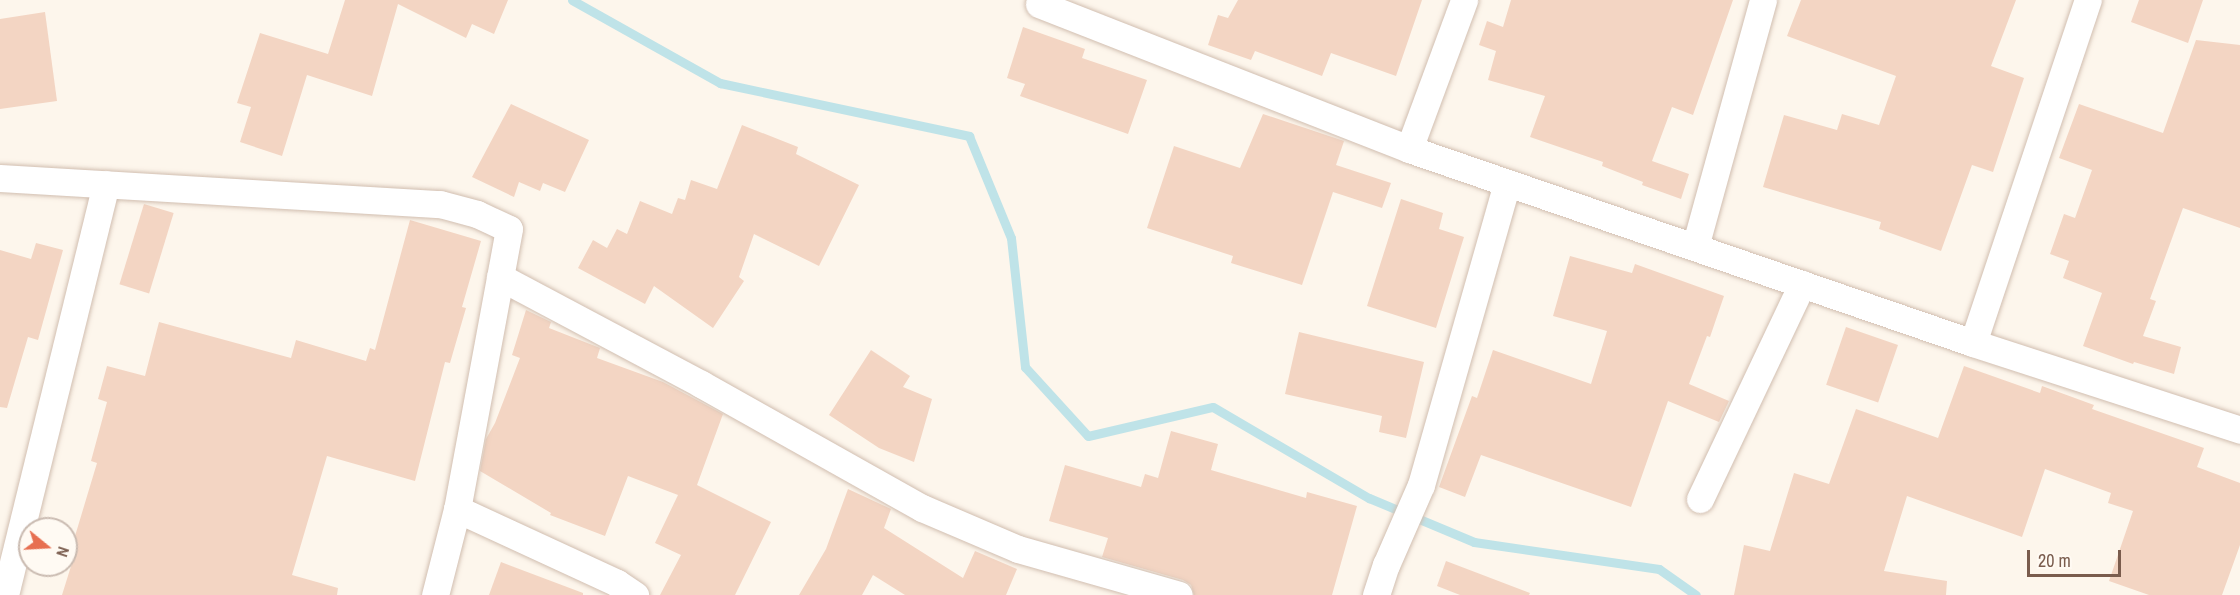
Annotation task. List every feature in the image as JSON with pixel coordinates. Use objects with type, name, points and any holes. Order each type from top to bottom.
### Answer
[{"type":"street","points":[[1409,149],[1464,0]]},
{"type":"street","points":[[1695,247],[1763,0]]},
{"type":"street","points":[[1973,343],[2088,0]]},
{"type":"street","points":[[1040,4],[1409,149],[1973,343],[2240,430]]},
{"type":"street","points":[[0,178],[441,204],[477,214],[509,229],[458,509],[435,595]]},
{"type":"street","points":[[1376,595],[1386,565],[1421,485],[1507,183]]},
{"type":"street","points":[[5,595],[106,184]]},
{"type":"street","points":[[500,277],[701,384],[922,508],[1018,549],[1179,595]]},
{"type":"street","points":[[1700,499],[1802,284]]},
{"type":"street","points":[[458,509],[617,583],[635,595]]},
{"type":"building","points":[[345,0],[508,0],[494,34],[472,24],[466,38],[398,4],[372,96],[307,75],[282,156],[240,142],[251,107],[237,103],[260,33],[328,54]]},
{"type":"building","points":[[1238,0],[1422,0],[1396,76],[1331,53],[1322,76],[1255,51],[1251,60],[1208,45],[1218,15],[1228,18]]},
{"type":"building","points":[[1511,0],[1733,0],[1693,115],[1672,107],[1652,161],[1689,174],[1681,199],[1642,185],[1643,182],[1602,166],[1603,162],[1530,137],[1545,96],[1488,80],[1496,51],[1479,45],[1487,21],[1503,27]]},
{"type":"building","points":[[1801,0],[2016,0],[1991,66],[2024,78],[1993,172],[1972,165],[1941,251],[1879,229],[1881,222],[1763,187],[1784,115],[1837,130],[1842,114],[1879,125],[1896,76],[1787,36]]},
{"type":"building","points":[[2139,0],[2203,0],[2188,43],[2131,22]]},
{"type":"building","points":[[45,12],[57,101],[0,109],[0,19]]},
{"type":"building","points":[[1023,27],[1085,49],[1082,58],[1147,80],[1128,134],[1020,96],[1025,84],[1007,78]]},
{"type":"building","points":[[2196,40],[2240,45],[2240,228],[2183,208],[2150,299],[2156,301],[2143,336],[2181,347],[2174,374],[2134,362],[2133,364],[2083,346],[2102,293],[2063,278],[2069,261],[2050,254],[2064,214],[2075,218],[2092,170],[2059,158],[2079,104],[2163,133]]},
{"type":"building","points":[[511,104],[589,140],[565,192],[543,183],[540,191],[519,182],[514,197],[472,177]]},
{"type":"building","points":[[1263,114],[1344,141],[1336,165],[1391,183],[1382,208],[1333,192],[1302,285],[1231,263],[1233,256],[1147,228],[1174,146],[1240,168]]},
{"type":"building","points":[[742,125],[798,147],[796,154],[859,185],[819,266],[754,234],[739,277],[744,281],[713,328],[654,286],[645,304],[578,268],[593,240],[607,248],[617,229],[627,234],[640,201],[672,214],[678,198],[685,200],[691,180],[717,189]]},
{"type":"building","points":[[1401,199],[1443,213],[1439,229],[1464,237],[1436,328],[1367,306]]},
{"type":"building","points":[[144,204],[174,213],[149,293],[119,284]]},
{"type":"building","points":[[410,220],[481,241],[462,307],[466,308],[450,363],[445,362],[415,481],[327,456],[292,575],[338,588],[337,595],[62,595],[68,577],[78,577],[78,526],[97,463],[91,461],[107,402],[98,399],[107,366],[145,376],[159,322],[291,358],[296,340],[366,361],[370,348],[375,350]]},
{"type":"building","points":[[36,243],[63,250],[38,340],[28,337],[7,408],[0,407],[0,250],[31,259]]},
{"type":"building","points":[[1570,256],[1632,273],[1635,264],[1724,296],[1710,337],[1707,336],[1689,384],[1729,401],[1719,422],[1668,401],[1631,507],[1481,455],[1465,497],[1439,487],[1472,396],[1477,398],[1493,350],[1591,384],[1607,331],[1553,316]]},
{"type":"building","points":[[526,310],[551,322],[549,328],[600,348],[597,358],[663,382],[723,414],[697,485],[771,522],[735,595],[660,595],[681,555],[655,543],[678,495],[628,476],[605,536],[550,515],[551,513],[480,471],[486,439],[495,423],[520,358],[512,355]]},
{"type":"building","points":[[1846,327],[1898,345],[1878,403],[1826,385]]},
{"type":"building","points":[[1299,332],[1424,362],[1406,438],[1379,432],[1382,416],[1285,394]]},
{"type":"building","points":[[871,350],[910,376],[903,387],[932,399],[914,462],[879,448],[829,415]]},
{"type":"building","points":[[1964,366],[2040,393],[2042,386],[2094,405],[2092,409],[2204,448],[2197,467],[2240,483],[2240,545],[2222,595],[2149,595],[2109,581],[2133,511],[2108,503],[2111,493],[2045,469],[2022,537],[1907,496],[1884,571],[1947,581],[1946,595],[1734,595],[1744,545],[1770,551],[1794,473],[1829,484],[1856,409],[1938,438]]},
{"type":"building","points":[[1171,431],[1218,444],[1211,470],[1306,498],[1307,492],[1357,506],[1332,595],[1194,595],[1191,585],[1183,580],[1102,557],[1108,538],[1049,521],[1065,465],[1141,487],[1145,474],[1158,478]]},
{"type":"building","points":[[848,489],[891,509],[884,528],[963,578],[975,551],[1017,569],[1006,595],[905,595],[873,575],[862,595],[799,595],[826,549]]},
{"type":"building","points":[[1446,561],[1530,593],[1529,595],[1460,595],[1437,586]]},
{"type":"building","points":[[501,562],[583,593],[583,595],[489,595]]},
{"type":"waterway","points":[[572,0],[720,83],[969,136],[1011,238],[1025,367],[1088,436],[1213,407],[1369,498],[1474,542],[1659,569],[1696,595]]}]
